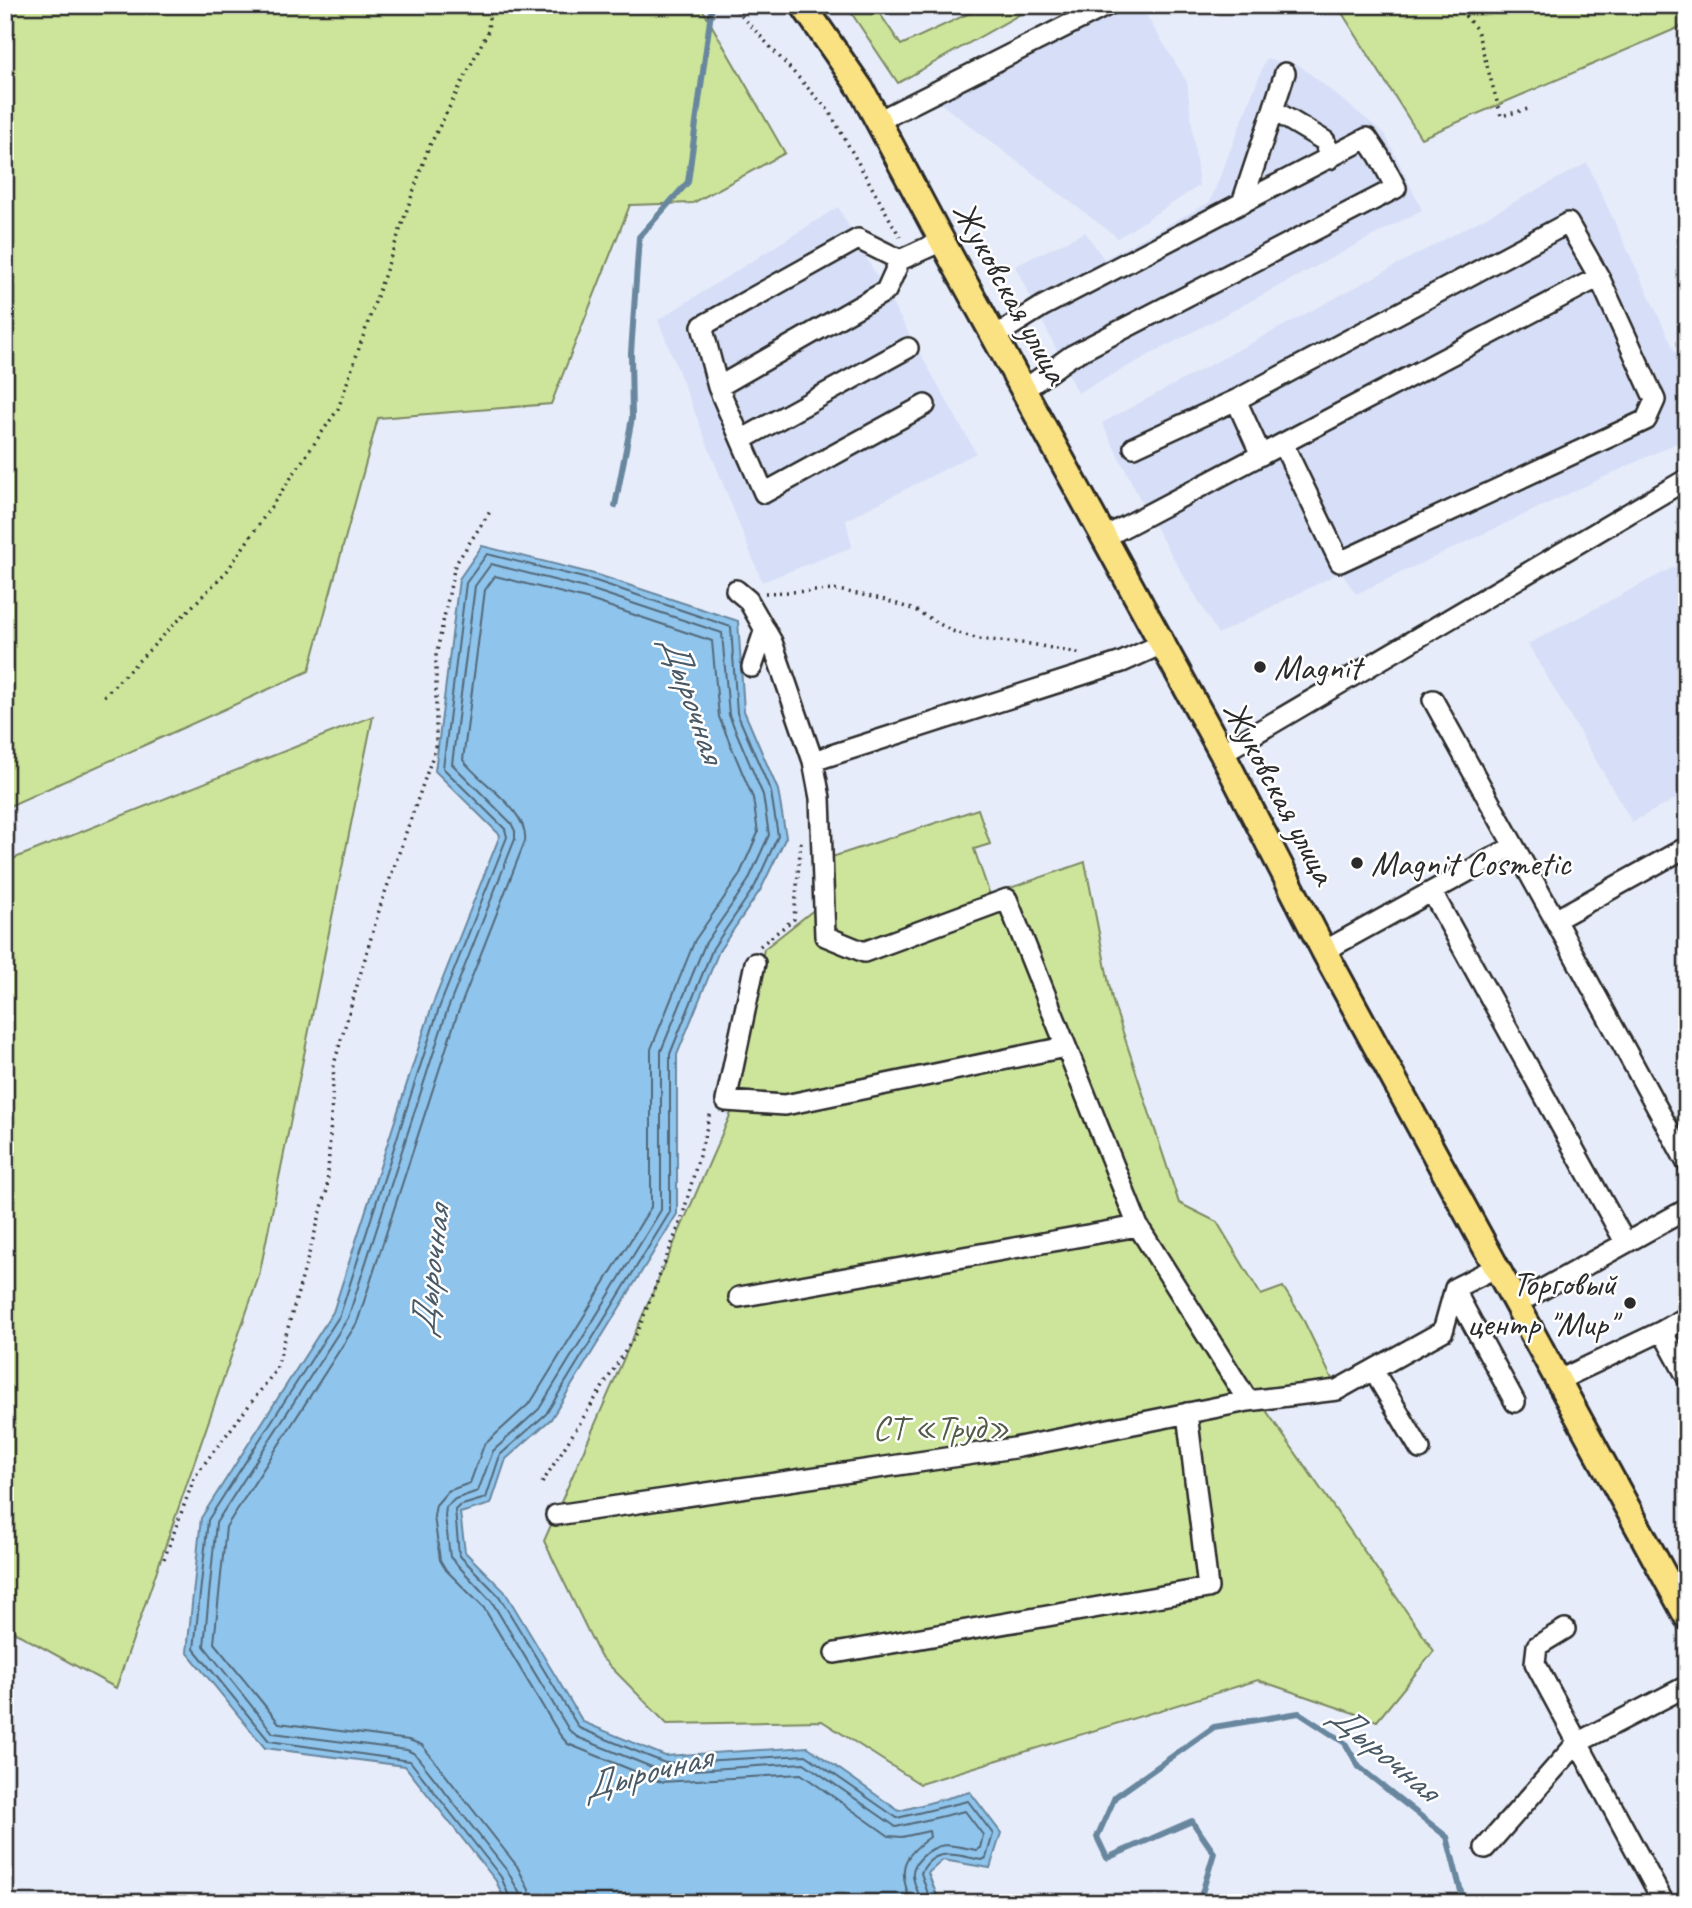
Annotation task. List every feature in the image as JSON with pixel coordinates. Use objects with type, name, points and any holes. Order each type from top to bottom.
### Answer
[{"type":"main road","name":"Жуковская улица","points":[[803,5],[861,89],[1222,753],[1324,951],[1687,1616]]},
{"type":"street","points":[[878,121],[1108,5]]},
{"type":"street","points":[[1242,203],[1284,73]]},
{"type":"street","points":[[1273,110],[1325,141],[1329,159]]},
{"type":"street","points":[[995,335],[1043,306],[1367,138],[1380,156],[1396,188],[1071,356],[1025,389]]},
{"type":"street","points":[[1134,447],[1236,400],[1568,223],[1600,277],[1655,400],[1646,420],[1340,562],[1283,444]]},
{"type":"street","points":[[905,258],[858,239],[702,326],[718,387],[764,493],[925,405]]},
{"type":"street","points":[[718,387],[886,292],[905,258],[942,241]]},
{"type":"street","points":[[1105,537],[1600,277]]},
{"type":"street","points":[[741,440],[908,348]]},
{"type":"street","points":[[1236,400],[1261,455]]},
{"type":"street","points":[[1222,753],[1687,479]]},
{"type":"street","points":[[736,590],[748,600],[772,642],[813,761],[820,798],[825,936],[864,952],[1007,899],[1138,1226],[1248,1401]]},
{"type":"street","points":[[752,667],[765,629]]},
{"type":"street","points":[[813,761],[1122,662],[1161,644]]},
{"type":"street","points":[[1433,700],[1687,1163]]},
{"type":"street","points":[[1324,951],[1514,846]]},
{"type":"street","points":[[1555,920],[1687,847]]},
{"type":"street","points":[[1432,892],[1625,1242]]},
{"type":"street","points":[[757,955],[726,1101],[785,1105],[1065,1047]]},
{"type":"street","points":[[1516,1304],[1687,1209]]},
{"type":"street","points":[[739,1297],[1138,1226]]},
{"type":"street","points":[[556,1514],[1014,1448],[1248,1401],[1337,1390],[1443,1331],[1455,1289],[1497,1267]]},
{"type":"street","points":[[1455,1291],[1515,1402]]},
{"type":"street","points":[[1559,1380],[1687,1317]]},
{"type":"street","points":[[1662,1331],[1687,1377]]},
{"type":"street","points":[[1373,1370],[1420,1449]]},
{"type":"street","points":[[835,1653],[1208,1588],[1187,1413]]},
{"type":"street","points":[[1565,1629],[1537,1646],[1535,1664],[1664,1903]]},
{"type":"street","points":[[1485,1848],[1577,1743],[1687,1686]]},
{"type":"path","points":[[104,696],[227,571],[338,409],[428,149],[488,31],[490,5]]},
{"type":"path","points":[[732,5],[829,111],[905,258]]},
{"type":"path","points":[[1455,5],[1477,30],[1501,116],[1532,108]]},
{"type":"path","points":[[164,1559],[194,1476],[275,1370],[327,1190],[334,1064],[380,907],[436,747],[436,656],[455,565],[491,510]]},
{"type":"path","points":[[736,590],[777,594],[838,590],[882,599],[915,610],[952,631],[979,639],[1031,644],[1083,654]]},
{"type":"path","points":[[757,955],[794,919],[802,829]]},
{"type":"path","points":[[542,1483],[638,1331],[682,1217],[715,1101]]},
{"type":"shaded area","points":[[1125,5],[1140,5],[1187,82],[1199,186],[1118,238],[936,100]]},
{"type":"shaded area","points":[[1266,59],[1299,65],[1385,134],[1422,210],[1078,393],[1015,266],[1085,232],[1104,259],[1210,202]]},
{"type":"shaded area","points":[[1587,163],[1687,377],[1687,438],[1356,594],[1341,572],[1218,634],[1148,515],[1102,423]]},
{"type":"shaded area","points":[[838,207],[976,453],[846,520],[852,547],[762,582],[658,320]]},
{"type":"shaded area","points":[[1687,560],[1687,793],[1632,822],[1528,644]]},
{"type":"green space","points":[[5,5],[700,5],[785,153],[693,203],[630,205],[551,404],[378,418],[309,671],[5,808]]},
{"type":"green space","points":[[846,5],[874,5],[901,45],[972,12],[970,5],[1029,5],[1031,8],[898,83]]},
{"type":"green space","points":[[1337,5],[1687,5],[1687,24],[1421,138]]},
{"type":"green space","points":[[373,716],[259,1276],[116,1688],[5,1627],[5,862]]},
{"type":"green space","name":"СТ «Труд»","points":[[978,809],[990,844],[974,849],[990,895],[1085,862],[1112,999],[1179,1203],[1217,1222],[1261,1295],[1283,1287],[1302,1317],[1334,1383],[1258,1399],[1434,1651],[1377,1721],[1258,1680],[920,1784],[822,1721],[667,1724],[600,1656],[544,1541],[732,1111],[764,949],[834,894],[832,857]]},
{"type":"water","points":[[482,546],[598,575],[738,621],[744,711],[778,790],[786,837],[761,889],[719,951],[677,1055],[677,1214],[551,1419],[506,1459],[491,1504],[460,1513],[465,1552],[505,1592],[583,1722],[665,1756],[808,1747],[899,1811],[970,1792],[1001,1833],[990,1868],[943,1860],[928,1873],[940,1903],[506,1903],[496,1881],[405,1766],[265,1748],[187,1652],[201,1518],[333,1312],[432,1006],[500,835],[435,771],[459,579]]},
{"type":"waterway","name":"Дырочная","points":[[615,506],[632,418],[631,353],[639,237],[688,182],[712,5]]},
{"type":"waterway","name":"Дырочная","points":[[1199,1903],[1214,1853],[1192,1821],[1107,1858],[1097,1837],[1115,1797],[1214,1727],[1299,1713],[1345,1743],[1359,1767],[1447,1837],[1464,1903]]},
{"type":"place","name":"Magnit","points":[[1260,667]]},
{"type":"place","name":"Magnit Cosmetic","points":[[1357,863]]},
{"type":"place","name":"Торговый центр \"Мир\"","points":[[1630,1303]]}]
